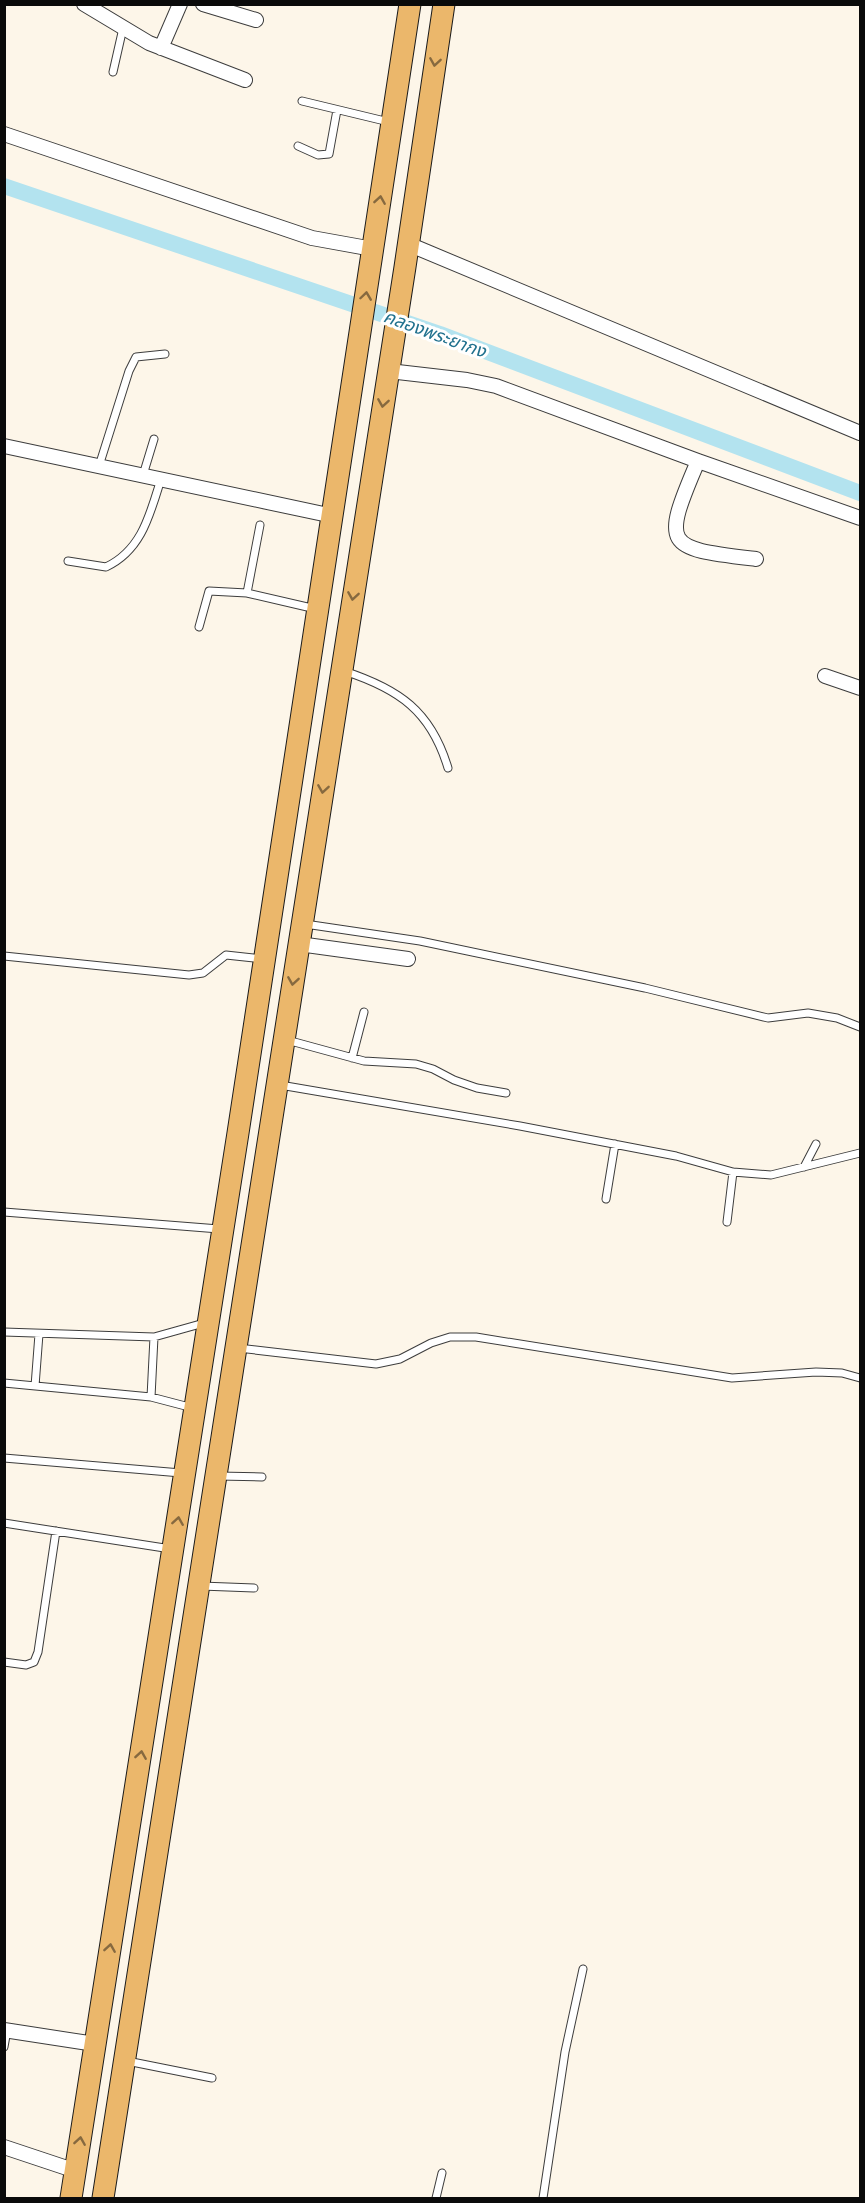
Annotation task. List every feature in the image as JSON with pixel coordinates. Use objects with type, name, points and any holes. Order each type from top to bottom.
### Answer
[{"type":"main road","points":[[71,2199],[196,1409],[410,4]]},
{"type":"main road","points":[[103,2199],[405,267],[444,4]]},
{"type":"main road","points":[[238,1133],[269,1136]]},
{"type":"street","points":[[84,4],[161,48],[245,80]]},
{"type":"street","points":[[161,48],[180,4]]},
{"type":"street","points":[[203,4],[256,20]]},
{"type":"street","points":[[4,134],[312,238],[372,253]]},
{"type":"street","points":[[408,244],[861,433]]},
{"type":"street","points":[[388,371],[496,387],[861,518]]},
{"type":"street","points":[[4,446],[333,516]]},
{"type":"street","points":[[698,461],[679,506],[676,520],[677,538],[683,545],[698,552],[756,559]]},
{"type":"street","points":[[825,676],[861,688]]},
{"type":"street","points":[[301,934],[408,959]]},
{"type":"street","points":[[6,2030],[95,2044]]},
{"type":"street","points":[[4,2147],[75,2171]]},
{"type":"lane","points":[[113,72],[123,28]]},
{"type":"lane","points":[[302,101],[392,123]]},
{"type":"lane","points":[[298,146],[318,155],[330,154],[337,110]]},
{"type":"lane","points":[[99,466],[129,371],[136,357],[165,354]]},
{"type":"lane","points":[[143,475],[154,439]]},
{"type":"lane","points":[[68,561],[106,567],[132,550],[146,525],[161,479]]},
{"type":"lane","points":[[247,593],[260,525]]},
{"type":"lane","points":[[199,627],[209,591],[247,593],[319,610]]},
{"type":"lane","points":[[342,670],[372,680],[412,706],[429,723],[437,736],[448,768]]},
{"type":"lane","points":[[301,934],[420,941],[645,988],[768,1018],[808,1013],[837,1018],[861,1027]]},
{"type":"lane","points":[[4,956],[189,975],[203,973],[226,955],[265,959]]},
{"type":"lane","points":[[352,1058],[364,1012]]},
{"type":"lane","points":[[284,1039],[352,1058],[416,1064],[477,1088],[506,1093]]},
{"type":"lane","points":[[277,1084],[453,1113],[615,1144],[676,1156],[733,1172],[771,1175],[861,1152]]},
{"type":"lane","points":[[606,1199],[615,1144]]},
{"type":"lane","points":[[804,1167],[816,1144]]},
{"type":"lane","points":[[727,1222],[733,1172]]},
{"type":"lane","points":[[4,1212],[222,1230]]},
{"type":"lane","points":[[4,1332],[154,1337],[208,1322]]},
{"type":"lane","points":[[35,1386],[39,1334]]},
{"type":"lane","points":[[151,1397],[154,1337]]},
{"type":"lane","points":[[236,1348],[376,1364],[400,1359],[431,1342],[450,1337],[476,1337],[732,1378],[816,1372],[842,1373],[861,1378]]},
{"type":"lane","points":[[4,1383],[151,1397],[196,1409]]},
{"type":"lane","points":[[4,1458],[185,1474]]},
{"type":"lane","points":[[216,1475],[262,1477]]},
{"type":"lane","points":[[4,1523],[173,1550]]},
{"type":"lane","points":[[4,1662],[26,1665],[34,1662],[38,1652],[56,1531]]},
{"type":"lane","points":[[199,1586],[254,1588]]},
{"type":"lane","points":[[543,2199],[565,2052],[583,1969]]},
{"type":"lane","points":[[4,2047],[6,2030]]},
{"type":"lane","points":[[125,2060],[212,2078]]},
{"type":"lane","points":[[436,2199],[441,2173]]},
{"type":"waterway","name":"คลองพระยากง","points":[[4,186],[440,334],[860,493]]}]
